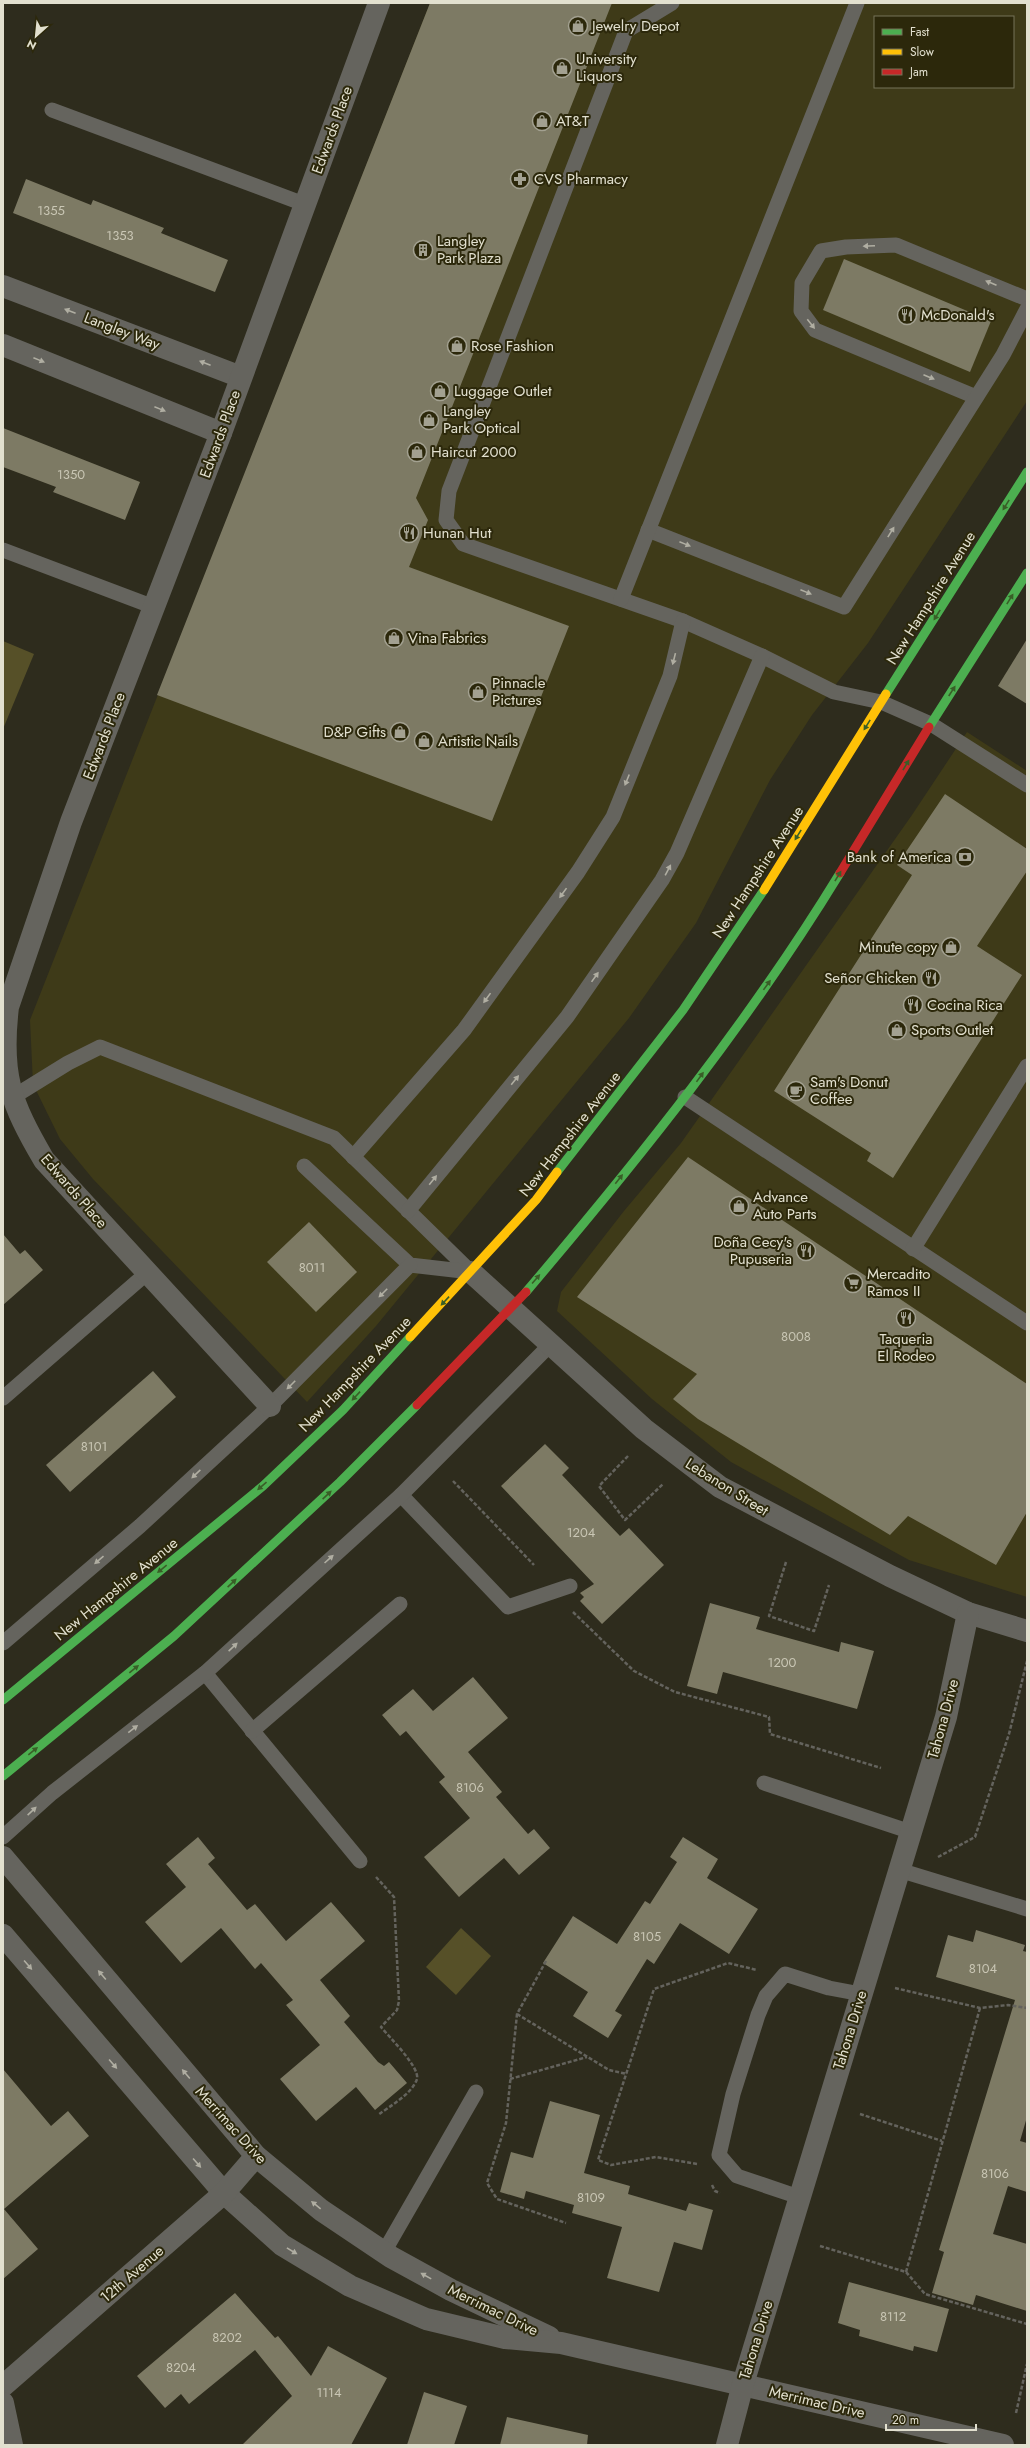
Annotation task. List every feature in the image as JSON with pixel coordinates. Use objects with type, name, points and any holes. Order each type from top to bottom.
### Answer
[{"type":"main road","name":"New Hampshire Avenue","points":[[3,1700],[263,1486],[343,1410],[536,1200],[683,1010],[767,886],[881,702],[1027,472]]},
{"type":"main road","points":[[3,1776],[174,1636],[340,1482],[511,1309],[596,1209],[684,1097],[798,942],[931,724],[1027,573]]},
{"type":"street","name":"Edwards Place","points":[[270,1406],[44,1160],[24,1126],[6,1076],[4,1056],[8,1007],[71,822],[221,433],[379,3]]},
{"type":"street","name":"Langley Way","points":[[3,286],[241,377]]},
{"type":"street","points":[[3,345],[221,433]]},
{"type":"street","name":"Lebanon Street","points":[[471,1272],[644,1429],[720,1486],[810,1536],[968,1613],[1027,1630]]},
{"type":"street","name":"Tahona Drive","points":[[726,2445],[742,2384],[946,1717],[968,1613]]},
{"type":"street","name":"Merrimac Drive","points":[[3,1857],[256,2156],[321,2210],[384,2252],[451,2290],[561,2343]]},
{"type":"street","name":"Merrimac Drive","points":[[3,1935],[224,2193],[282,2244],[350,2286],[426,2319],[505,2338],[561,2343],[1003,2445]]},
{"type":"street","name":"12th Avenue","points":[[3,2386],[224,2193],[256,2156]]},
{"type":"street","points":[[3,2403],[12,2445]]},
{"type":"lane","points":[[672,3],[626,31],[449,491],[446,520],[463,544],[683,621],[762,656],[834,692],[881,702],[931,724],[1027,785]]},
{"type":"lane","points":[[621,599],[857,3]]},
{"type":"lane","points":[[52,110],[304,204]]},
{"type":"lane","points":[[976,396],[815,330],[801,311],[802,283],[821,251],[846,247],[896,245],[1027,299]]},
{"type":"lane","points":[[648,530],[844,607],[1003,354],[1027,309]]},
{"type":"lane","points":[[3,550],[154,607]]},
{"type":"lane","points":[[353,1157],[464,1030],[578,872],[612,817],[670,676],[683,621]]},
{"type":"lane","points":[[408,1210],[567,1017],[662,880],[677,853],[762,656]]},
{"type":"lane","points":[[13,1097],[68,1063],[100,1047],[334,1138],[471,1272]]},
{"type":"lane","points":[[913,1249],[1027,1066]]},
{"type":"lane","points":[[684,1097],[1027,1324]]},
{"type":"lane","points":[[304,1166],[410,1265],[471,1272]]},
{"type":"lane","points":[[3,1643],[140,1526],[270,1406],[410,1265]]},
{"type":"lane","points":[[3,1398],[147,1273]]},
{"type":"lane","points":[[3,1837],[52,1793],[205,1673],[401,1495],[550,1345]]},
{"type":"lane","points":[[401,1495],[508,1607],[570,1586]]},
{"type":"lane","points":[[252,1731],[400,1604]]},
{"type":"lane","points":[[205,1673],[360,1861]]},
{"type":"lane","points":[[764,1783],[910,1832]]},
{"type":"lane","points":[[899,1870],[1027,1909]]},
{"type":"lane","points":[[799,2197],[737,2176],[719,2155],[733,2094],[766,1996],[785,1974],[829,1988],[861,1994]]},
{"type":"lane","points":[[384,2252],[476,2092]]},
{"type":"path","points":[[628,1456],[599,1486],[625,1520],[663,1484]]},
{"type":"path","points":[[453,1481],[534,1565]]},
{"type":"path","points":[[786,1562],[768,1616],[814,1631],[829,1585]]},
{"type":"path","points":[[573,1612],[634,1671],[668,1688],[769,1717],[770,1734],[881,1768]]},
{"type":"path","points":[[933,1860],[975,1837],[1009,1734],[1027,1660]]},
{"type":"path","points":[[360,1861],[394,1896],[400,2001],[397,2010],[381,2027],[416,2068],[417,2079],[411,2089],[378,2115]]},
{"type":"path","points":[[546,1962],[518,2014],[506,2123],[487,2183],[497,2199],[566,2223]]},
{"type":"path","points":[[700,2165],[656,2157],[611,2165],[598,2160],[654,1989],[728,1963],[760,1971]]},
{"type":"path","points":[[895,1988],[980,2008],[1008,2005],[1027,2008]]},
{"type":"path","points":[[906,2272],[980,2008]]},
{"type":"path","points":[[518,2014],[609,2070],[627,2074]]},
{"type":"path","points":[[510,2079],[588,2057]]},
{"type":"path","points":[[860,2114],[942,2141]]},
{"type":"path","points":[[708,2178],[715,2191],[723,2194]]},
{"type":"path","points":[[820,2246],[906,2272],[925,2294],[1027,2324]]},
{"type":"path","points":[[1016,2413],[1027,2364]]},
{"type":"shaded area","points":[[430,3],[1027,3],[1027,401],[868,643],[812,715],[770,780],[696,923],[629,1018],[376,1326],[307,1402],[93,1179],[60,1139],[33,1084],[30,1020]]},
{"type":"shaded area","points":[[3,641],[34,654],[3,729]]},
{"type":"shaded area","points":[[967,732],[1027,771],[1027,1597],[909,1560],[731,1462],[652,1399],[557,1311],[561,1292],[624,1211],[681,1143],[912,815]]},
{"type":"shaded area","points":[[461,1928],[491,1956],[456,1995],[426,1967]]},
{"type":"building","name":"Langley Park Plaza","points":[[430,3],[612,3],[416,498],[428,520],[409,567],[569,626],[492,821],[157,695]]},
{"type":"building","points":[[26,179],[91,205],[93,200],[164,228],[161,233],[228,260],[215,292],[13,213]]},
{"type":"building","name":"McDonald's","points":[[844,259],[991,321],[970,372],[823,310]]},
{"type":"building","points":[[3,428],[140,482],[125,520],[53,492],[56,487],[3,467]]},
{"type":"building","points":[[1027,639],[1027,704],[998,686]]},
{"type":"building","points":[[945,794],[1027,849],[1027,871],[977,946],[1022,975],[893,1178],[867,1161],[871,1153],[774,1091],[912,875],[897,865]]},
{"type":"building","points":[[688,1157],[1027,1384],[1027,1512],[996,1565],[908,1516],[890,1535],[698,1419],[673,1399],[697,1374],[577,1297]]},
{"type":"building","points":[[309,1222],[357,1272],[316,1312],[267,1262]]},
{"type":"building","points":[[3,1234],[20,1254],[25,1250],[43,1270],[3,1305]]},
{"type":"building","points":[[153,1371],[176,1397],[70,1492],[46,1465]]},
{"type":"building","points":[[545,1444],[569,1468],[562,1475],[620,1536],[629,1528],[664,1565],[602,1624],[580,1601],[584,1597],[580,1593],[594,1584],[501,1486]]},
{"type":"building","points":[[710,1603],[760,1617],[756,1629],[839,1652],[841,1642],[874,1651],[857,1709],[723,1672],[717,1694],[687,1686]]},
{"type":"building","points":[[473,1677],[508,1718],[468,1752],[502,1792],[496,1797],[528,1834],[534,1829],[550,1848],[519,1875],[504,1858],[459,1897],[424,1857],[470,1818],[439,1782],[445,1777],[406,1731],[400,1736],[382,1715],[413,1689],[433,1711]]},
{"type":"building","points":[[198,1837],[215,1858],[208,1864],[247,1910],[255,1904],[286,1941],[331,1902],[365,1941],[320,1980],[350,2016],[344,2022],[378,2062],[384,2066],[389,2062],[407,2083],[375,2110],[356,2087],[316,2121],[280,2079],[320,2045],[286,2005],[293,2000],[261,1963],[255,1969],[221,1928],[181,1963],[145,1922],[186,1887],[166,1864]]},
{"type":"building","points":[[683,1837],[718,1859],[707,1878],[758,1909],[729,1954],[680,1923],[654,1964],[647,1959],[615,2011],[622,2015],[608,2038],[573,2016],[588,1992],[543,1963],[573,1916],[617,1944],[645,1901],[650,1904],[677,1862],[670,1857]]},
{"type":"building","points":[[976,1930],[1025,1945],[1023,1951],[1027,1952],[1027,2117],[1020,2141],[1027,2143],[1027,2192],[1008,2186],[993,2234],[1027,2244],[1027,2311],[976,2295],[973,2305],[932,2293],[944,2252],[939,2250],[1015,2000],[936,1977],[948,1935],[973,1942]]},
{"type":"building","points":[[3,2069],[51,2126],[68,2111],[89,2136],[4,2209],[38,2249],[3,2279]]},
{"type":"building","points":[[550,2101],[600,2115],[584,2173],[630,2186],[628,2194],[686,2211],[689,2203],[713,2210],[702,2250],[674,2242],[659,2292],[607,2278],[622,2227],[572,2213],[574,2205],[526,2191],[524,2199],[500,2192],[511,2152],[533,2158]]},
{"type":"building","points":[[849,2282],[949,2309],[937,2352],[914,2346],[913,2351],[859,2336],[860,2330],[838,2323]]},
{"type":"building","points":[[235,2293],[275,2338],[278,2336],[311,2376],[328,2346],[387,2378],[351,2445],[242,2445],[292,2396],[255,2350],[189,2404],[181,2394],[165,2408],[137,2376]]},
{"type":"building","points":[[424,2392],[467,2406],[454,2445],[407,2445]]},
{"type":"building","points":[[507,2417],[588,2435],[587,2445],[500,2445]]},
{"type":"traffic: fast","points":[[886,694],[1027,472]]},
{"type":"traffic: fast","points":[[929,727],[1027,573]]},
{"type":"traffic: fast","points":[[526,1292],[651,1140],[730,1036],[768,983],[840,873]]},
{"type":"traffic: fast","points":[[557,1172],[683,1010],[764,890]]},
{"type":"traffic: fast","points":[[3,1700],[263,1486],[343,1410],[410,1337]]},
{"type":"traffic: fast","points":[[3,1776],[174,1636],[340,1482],[417,1405]]},
{"type":"traffic: slow","points":[[764,890],[886,694]]},
{"type":"traffic: slow","points":[[410,1337],[536,1200],[557,1172]]},
{"type":"traffic: jam","points":[[840,873],[929,727]]},
{"type":"traffic: jam","points":[[417,1405],[526,1292]]},
{"type":"place","name":"Jewelry Depot","points":[[578,26]]},
{"type":"place","name":"University Liquors","points":[[562,68]]},
{"type":"place","name":"AT&T","points":[[542,121]]},
{"type":"place","name":"CVS Pharmacy","points":[[520,179]]},
{"type":"place","name":"Langley Park Plaza","points":[[423,250]]},
{"type":"place","name":"McDonald's","points":[[907,315]]},
{"type":"place","name":"Rose Fashion","points":[[457,346]]},
{"type":"place","name":"Luggage Outlet","points":[[440,391]]},
{"type":"place","name":"Langley Park Optical","points":[[429,420]]},
{"type":"place","name":"Haircut 2000","points":[[417,452]]},
{"type":"place","name":"Hunan Hut","points":[[409,533]]},
{"type":"place","name":"Vina Fabrics","points":[[394,638]]},
{"type":"place","name":"Pinnacle Pictures","points":[[478,692]]},
{"type":"place","name":"D&P Gifts","points":[[400,732]]},
{"type":"place","name":"Artistic Nails","points":[[424,741]]},
{"type":"place","name":"Bank of America","points":[[965,857]]},
{"type":"place","name":"Minute copy","points":[[951,947]]},
{"type":"place","name":"Señor Chicken","points":[[931,978]]},
{"type":"place","name":"Cocina Rica","points":[[913,1005]]},
{"type":"place","name":"Sports Outlet","points":[[897,1030]]},
{"type":"place","name":"Sam's Donut Coffee","points":[[796,1091]]},
{"type":"place","name":"Advance Auto Parts","points":[[739,1206]]},
{"type":"place","name":"Doña Cecy's Pupuseria","points":[[806,1251]]},
{"type":"place","name":"Mercadito Ramos II","points":[[853,1283]]},
{"type":"place","name":"Taqueria El Rodeo","points":[[906,1318]]}]
